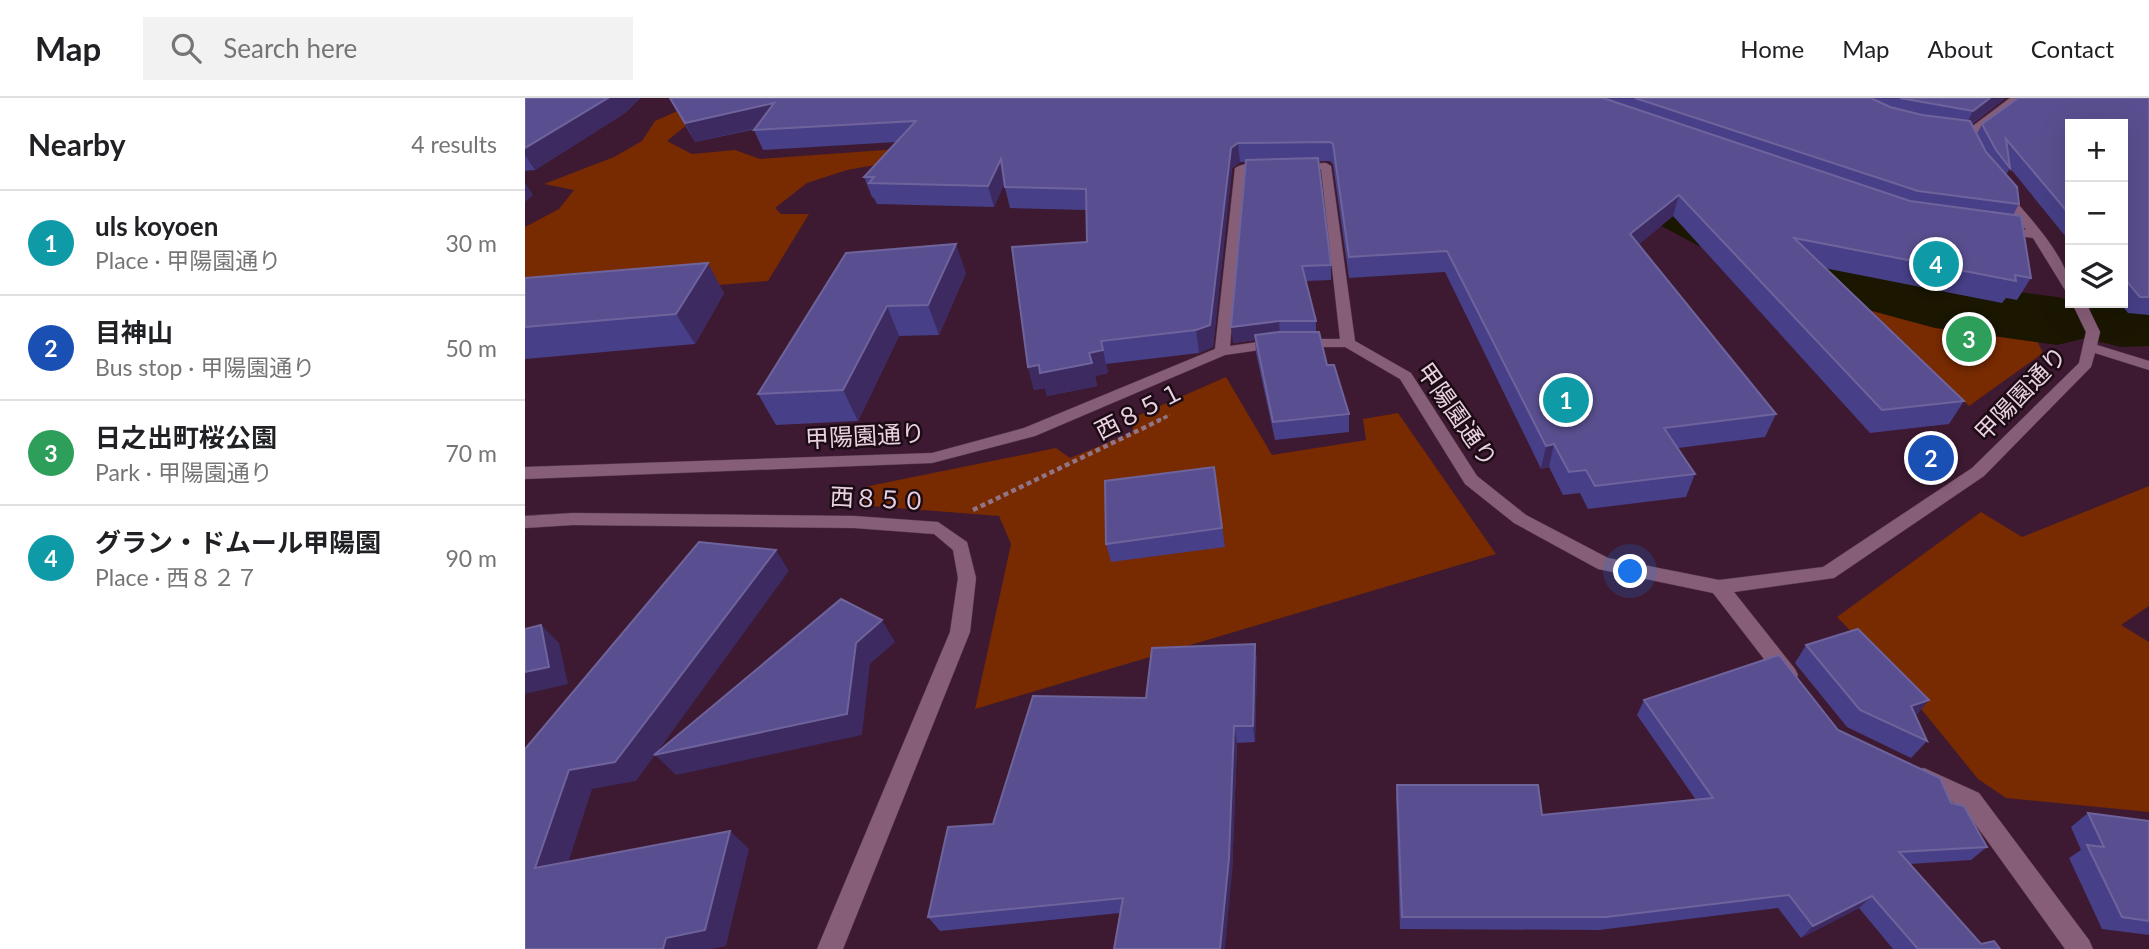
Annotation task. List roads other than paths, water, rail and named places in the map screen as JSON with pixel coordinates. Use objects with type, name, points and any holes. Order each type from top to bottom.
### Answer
[{"type":"street","points":[[1953,134],[1966,136],[2014,102],[2015,98]]},
{"type":"street","points":[[1966,136],[1977,158]]},
{"type":"street","points":[[1222,351],[1240,168],[1326,166],[1348,343]]},
{"type":"street","points":[[1990,178],[2037,235],[2065,279]]},
{"type":"street","points":[[1985,228],[2037,235]]},
{"type":"street","name":"甲陽園通り","points":[[525,473],[932,458],[1029,432],[1222,351],[1280,343],[1348,343],[1406,376],[1471,480],[1520,519],[1604,564],[1719,587],[1827,573],[1978,472],[2086,364],[2093,332],[2081,308]]},
{"type":"street","points":[[2089,347],[2149,366]]},
{"type":"street","name":"西８５０","points":[[525,522],[573,519],[841,522],[938,527],[961,547],[967,578],[960,632],[831,949]]},
{"type":"street","points":[[1719,587],[1803,693]]},
{"type":"street","points":[[1910,771],[1971,800],[2080,949]]},
{"type":"waterway","points":[[1456,98],[1479,111],[1570,145],[1676,207],[1757,248],[1829,276],[1935,304],[2057,321]]},
{"type":"waterway","points":[[2121,323],[2149,322]]},
{"type":"place","name":"グラン・ドムール甲陽園","points":[[1936,264]]},
{"type":"place","name":"日之出町桜公園","points":[[1969,339]]},
{"type":"place","name":"uls koyoen","points":[[1566,400]]},
{"type":"place","name":"目神山","points":[[1931,458]]}]
